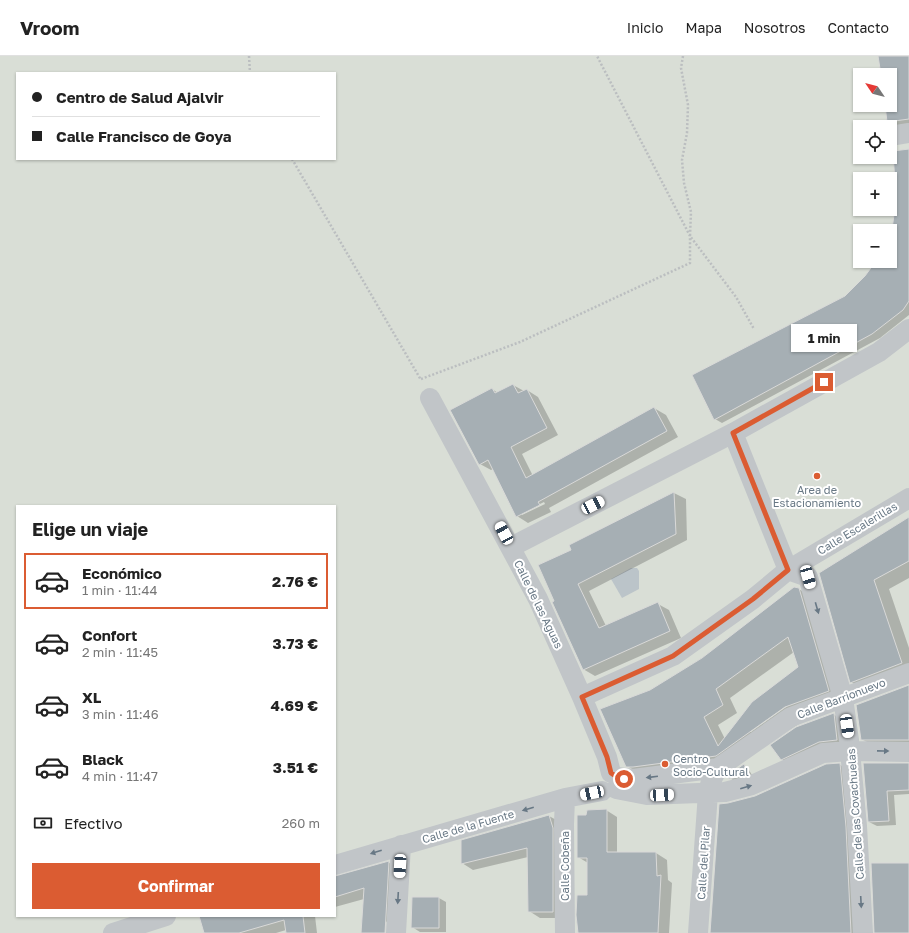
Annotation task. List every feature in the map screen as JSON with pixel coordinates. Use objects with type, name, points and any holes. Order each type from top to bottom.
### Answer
[{"type":"street","points":[[897,135],[909,133]]},
{"type":"street","points":[[511,547],[733,433],[879,352],[909,329]]},
{"type":"street","name":"Calle de las Aguas","points":[[430,398],[538,599],[607,757],[612,782]]},
{"type":"street","points":[[733,433],[788,570]]},
{"type":"street","name":"Calle Escalerillas","points":[[582,697],[673,656],[753,599],[788,570],[909,498]]},
{"type":"street","name":"Calle de las Covachuelas","points":[[788,570],[808,577],[844,698],[857,826],[863,933]]},
{"type":"street","name":"Calle Barrionuevo","points":[[718,768],[791,717],[909,673]]},
{"type":"street","name":"Calle de la Fuente","points":[[612,782],[647,795],[725,792],[752,785],[822,753],[850,751],[909,752]]},
{"type":"street","points":[[708,793],[711,781],[718,768]]},
{"type":"street","name":"Calle de la Fuente","points":[[336,865],[566,798],[612,782],[718,768]]},
{"type":"street","name":"Calle del Pilar","points":[[698,933],[708,793]]},
{"type":"street","name":"Calle Cobeña","points":[[565,933],[564,824],[566,798]]},
{"type":"street","points":[[396,933],[401,845]]},
{"type":"street","points":[[113,933],[142,928],[164,917]]},
{"type":"path","points":[[248,56],[250,72]]},
{"type":"path","points":[[597,56],[690,236],[736,297],[754,329]]},
{"type":"path","points":[[421,379],[520,342],[690,263],[691,212],[684,183],[682,160],[687,133],[688,105],[682,68],[683,56]]},
{"type":"path","points":[[293,160],[421,379],[430,398]]},
{"type":"shaded area","points":[[0,56],[909,56],[909,933],[0,933]]},
{"type":"shaded area","points":[[631,568],[637,568],[639,571],[639,589],[622,598],[611,579]]},
{"type":"building","points":[[878,56],[909,56],[909,119],[887,120],[886,112],[897,112],[897,68],[880,68]]},
{"type":"building","points":[[909,149],[909,301],[903,310],[872,334],[714,420],[692,375],[845,296],[871,268],[897,268],[897,224],[893,224],[894,216],[897,216],[897,172],[894,172],[894,164],[897,164],[897,150]]},
{"type":"building","points":[[513,384],[518,393],[527,389],[547,428],[511,447],[526,478],[654,407],[667,431],[538,502],[540,505],[516,517],[488,460],[479,465],[450,410],[492,388],[495,393]]},
{"type":"building","points":[[674,492],[676,534],[578,584],[599,628],[658,602],[670,631],[583,670],[552,602],[554,601],[538,565],[571,550],[569,545]]},
{"type":"building","points":[[909,517],[909,561],[874,580],[902,663],[850,683],[819,573]]},
{"type":"building","points":[[794,587],[799,588],[829,691],[785,707],[716,756],[626,767],[600,709],[650,690],[702,658]],"holes":[[[788,637],[798,667],[752,702],[718,746],[704,717],[723,705],[716,689]]]},
{"type":"building","points":[[909,685],[909,740],[861,740],[856,705]]},
{"type":"building","points":[[834,713],[837,740],[819,742],[781,760],[770,745],[796,727]]},
{"type":"building","points":[[840,763],[846,827],[851,933],[710,933],[719,804],[755,796],[826,764]]},
{"type":"building","points":[[863,763],[909,763],[909,790],[887,791],[889,821],[868,822]]},
{"type":"building","points":[[744,764],[749,774],[729,779],[727,776]]},
{"type":"building","points":[[607,809],[607,852],[656,852],[657,876],[661,875],[658,933],[578,933],[576,915],[577,895],[587,895],[587,858],[577,858],[577,815],[586,815],[587,810]]},
{"type":"building","points":[[549,815],[553,828],[553,912],[528,912],[527,848],[461,864],[461,840]]},
{"type":"building","points":[[389,861],[385,933],[361,933],[364,888],[336,897],[336,876]]},
{"type":"building","points":[[871,863],[909,863],[909,933],[874,933]]},
{"type":"building","points":[[412,897],[439,897],[439,928],[411,928]]},
{"type":"building","points":[[199,917],[303,917],[305,933],[286,933],[284,920],[239,933],[204,933]]},
{"type":"place","name":"Area de Estacionamiento","points":[[817,476]]},
{"type":"place","name":"Centro Socio-Cultural","points":[[665,764]]},
{"type":"route","points":[[624,779],[611,773],[607,757],[582,697],[673,656],[753,599],[788,570],[733,433],[755,419],[824,382]]}]
